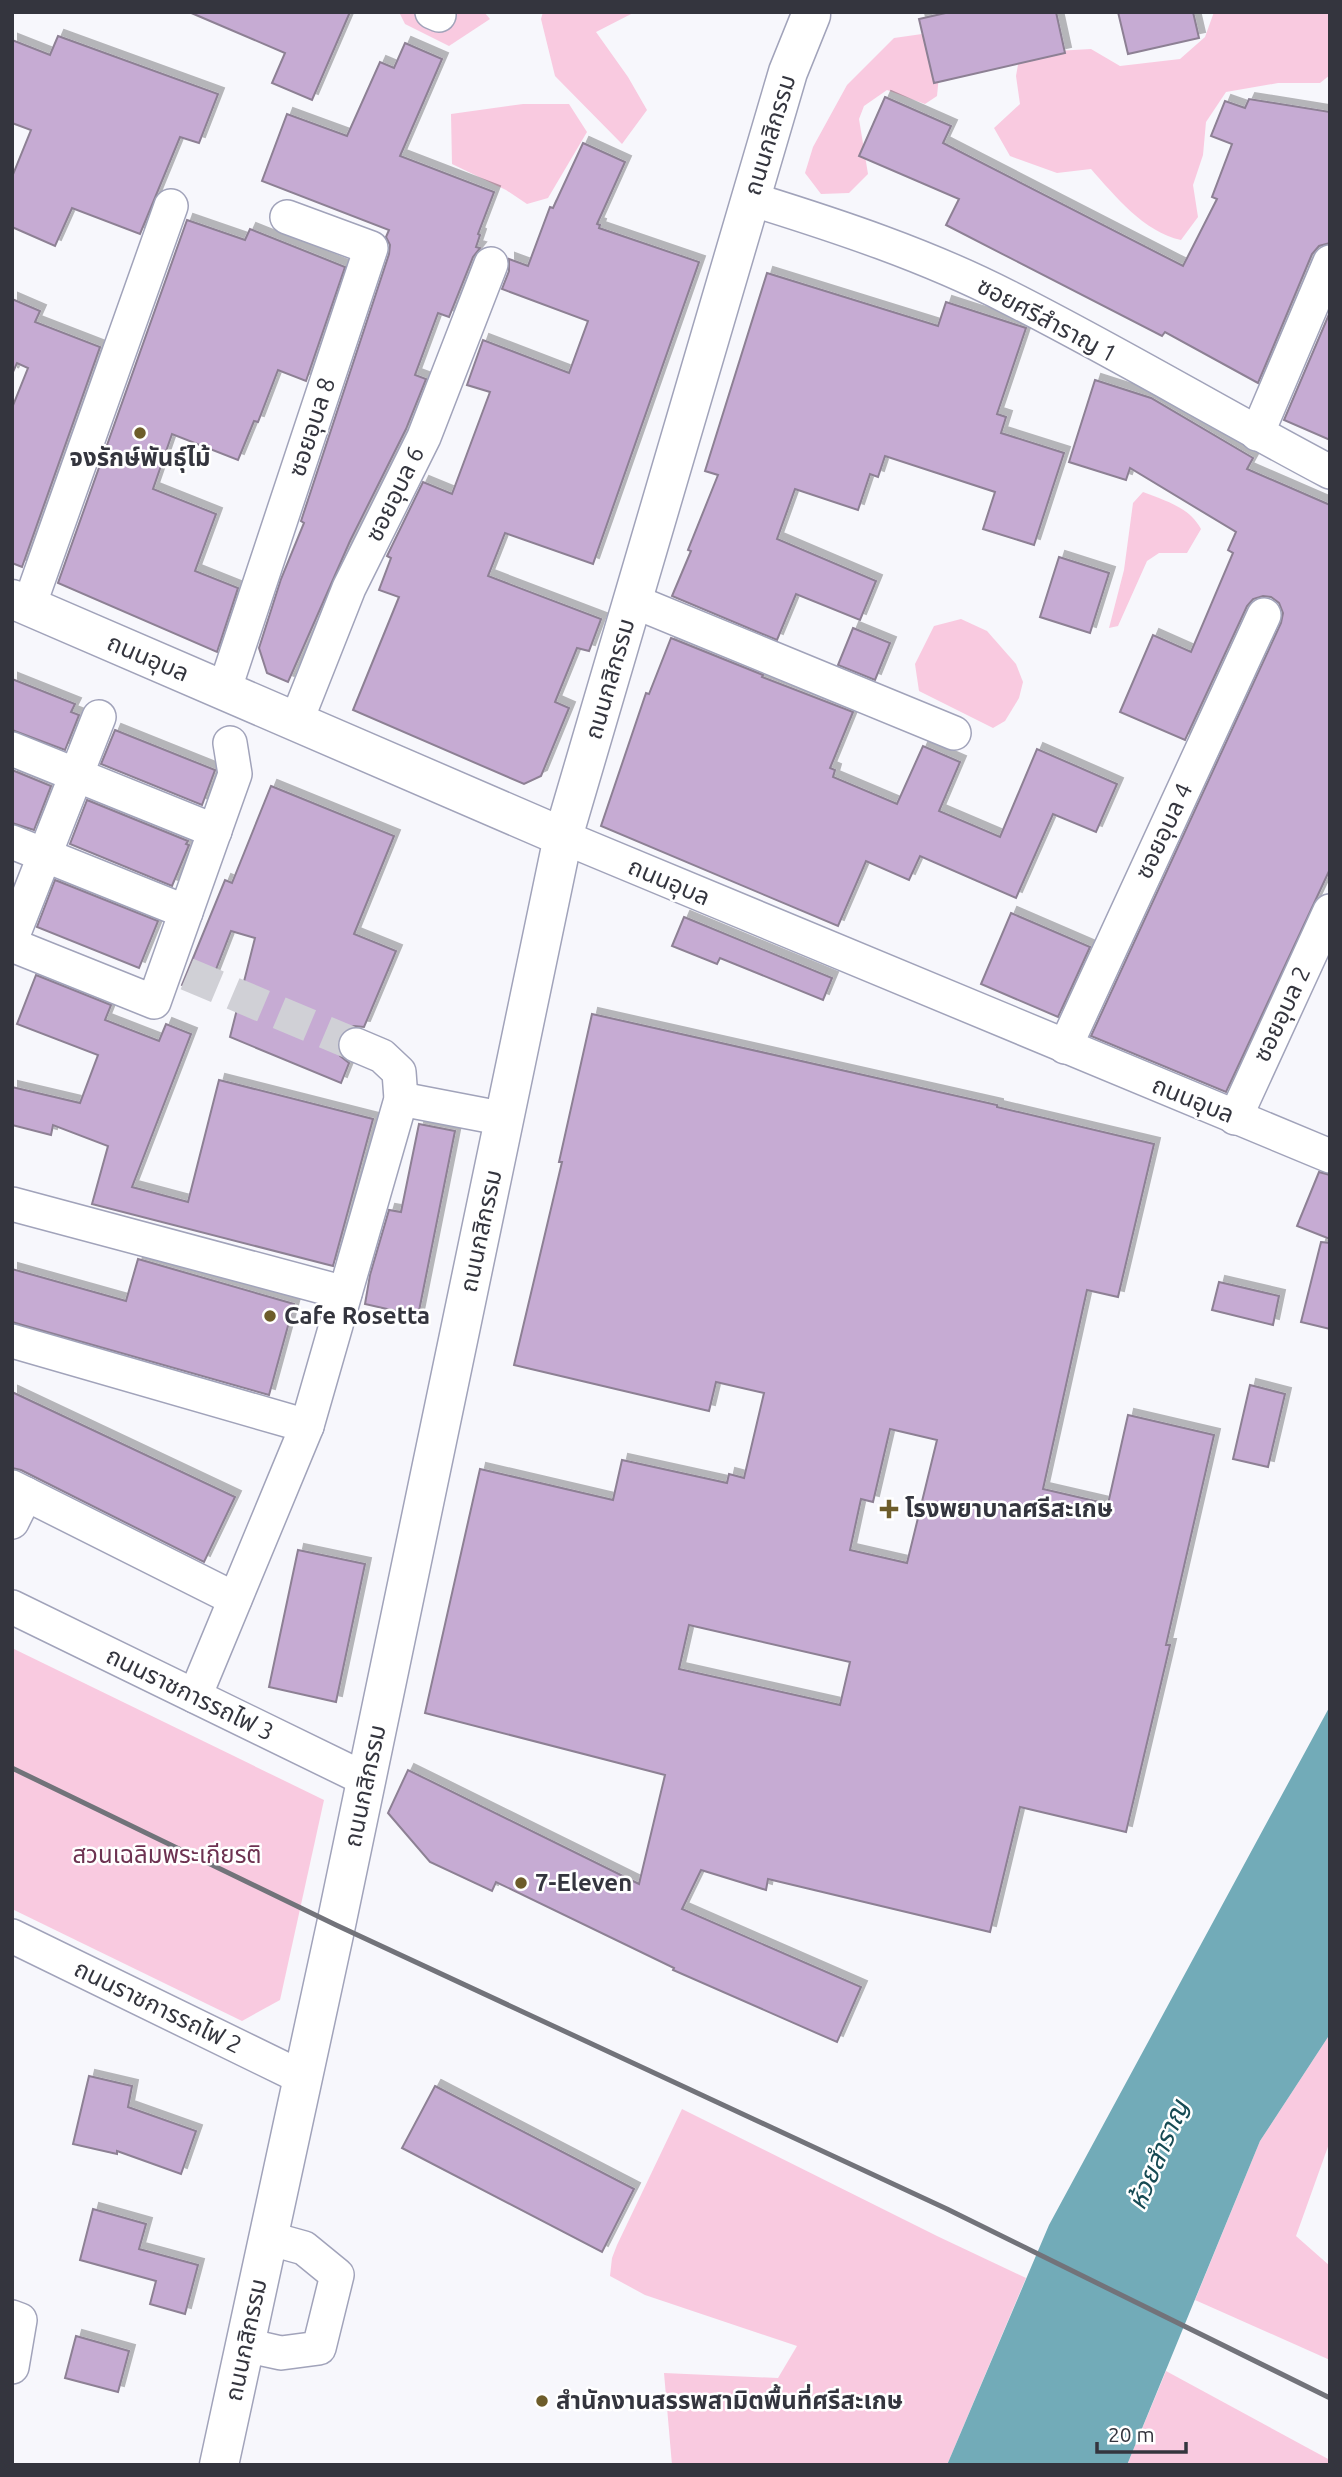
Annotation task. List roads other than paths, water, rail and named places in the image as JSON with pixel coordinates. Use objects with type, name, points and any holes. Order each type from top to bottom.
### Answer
[{"type":"main road","name":"ถนนกสิกรรม","points":[[223,2459],[563,837],[788,72],[819,13]]},
{"type":"main road","name":"ถนนอุบล","points":[[20,602],[563,837]]},
{"type":"street","name":"ซอยศรีสำราญ 1","points":[[751,200],[848,230],[923,258],[1007,296],[1330,472]]},
{"type":"street","points":[[20,602],[171,205]]},
{"type":"street","name":"ซอยอุบล 8","points":[[224,691],[372,248],[287,217]]},
{"type":"street","points":[[1257,434],[1330,262]]},
{"type":"street","name":"ซอยอุบล 6","points":[[296,722],[349,588],[424,437],[491,264]]},
{"type":"street","points":[[632,601],[954,733]]},
{"type":"street","name":"ซอยอุบล 4","points":[[1065,1047],[1264,615]]},
{"type":"street","points":[[12,938],[99,717]]},
{"type":"street","points":[[12,946],[154,1002],[177,970],[186,912],[235,774],[230,743]]},
{"type":"street","points":[[12,749],[215,831]]},
{"type":"street","name":"ถนนอุบล","points":[[563,837],[1330,1156]]},
{"type":"street","points":[[12,842],[186,912]]},
{"type":"street","name":"ซอยอุบล 2","points":[[1235,1118],[1266,1068],[1330,911]]},
{"type":"street","points":[[195,1696],[307,1426],[401,1099],[399,1072],[382,1056],[356,1045]]},
{"type":"street","points":[[401,1099],[505,1119]]},
{"type":"street","points":[[12,1204],[345,1293]]},
{"type":"street","points":[[12,1341],[307,1426]]},
{"type":"street","points":[[17,1501],[235,1599]]},
{"type":"street","name":"ถนนราชการรถไฟ 3","points":[[12,1607],[367,1780]]},
{"type":"street","name":"ถนนราชการรถไฟ 2","points":[[12,1936],[303,2078]]},
{"type":"street","points":[[245,2345],[281,2353],[319,2348],[337,2275],[304,2248],[268,2238]]},
{"type":"street","points":[[12,2317],[20,2320],[12,2367]]},
{"type":"water","name":"ห้วยสำราญ","points":[[1330,1706],[1330,2034],[1260,2141],[1127,2465],[947,2465],[1049,2225]]},
{"type":"tunnel","points":[[187,974],[356,1045]]},
{"type":"railway","points":[[12,1768],[336,1925],[947,2209],[1330,2398]]},
{"type":"place","name":"จงรักษ์พันธุ์ไม้","points":[[140,433]]},
{"type":"place","name":"Cafe Rosetta","points":[[270,1316]]},
{"type":"place","name":"โรงพยาบาลศรีสะเกษ","points":[[889,1509]]},
{"type":"place","name":"7-Eleven","points":[[521,1883]]},
{"type":"place","name":"สำนักงานสรรพสามิตพื้นที่ศรีสะเกษ","points":[[542,2401]]},
{"type":"park label","name":"สวนเฉลิมพระเกียรติ","points":[[167,1855]]}]
